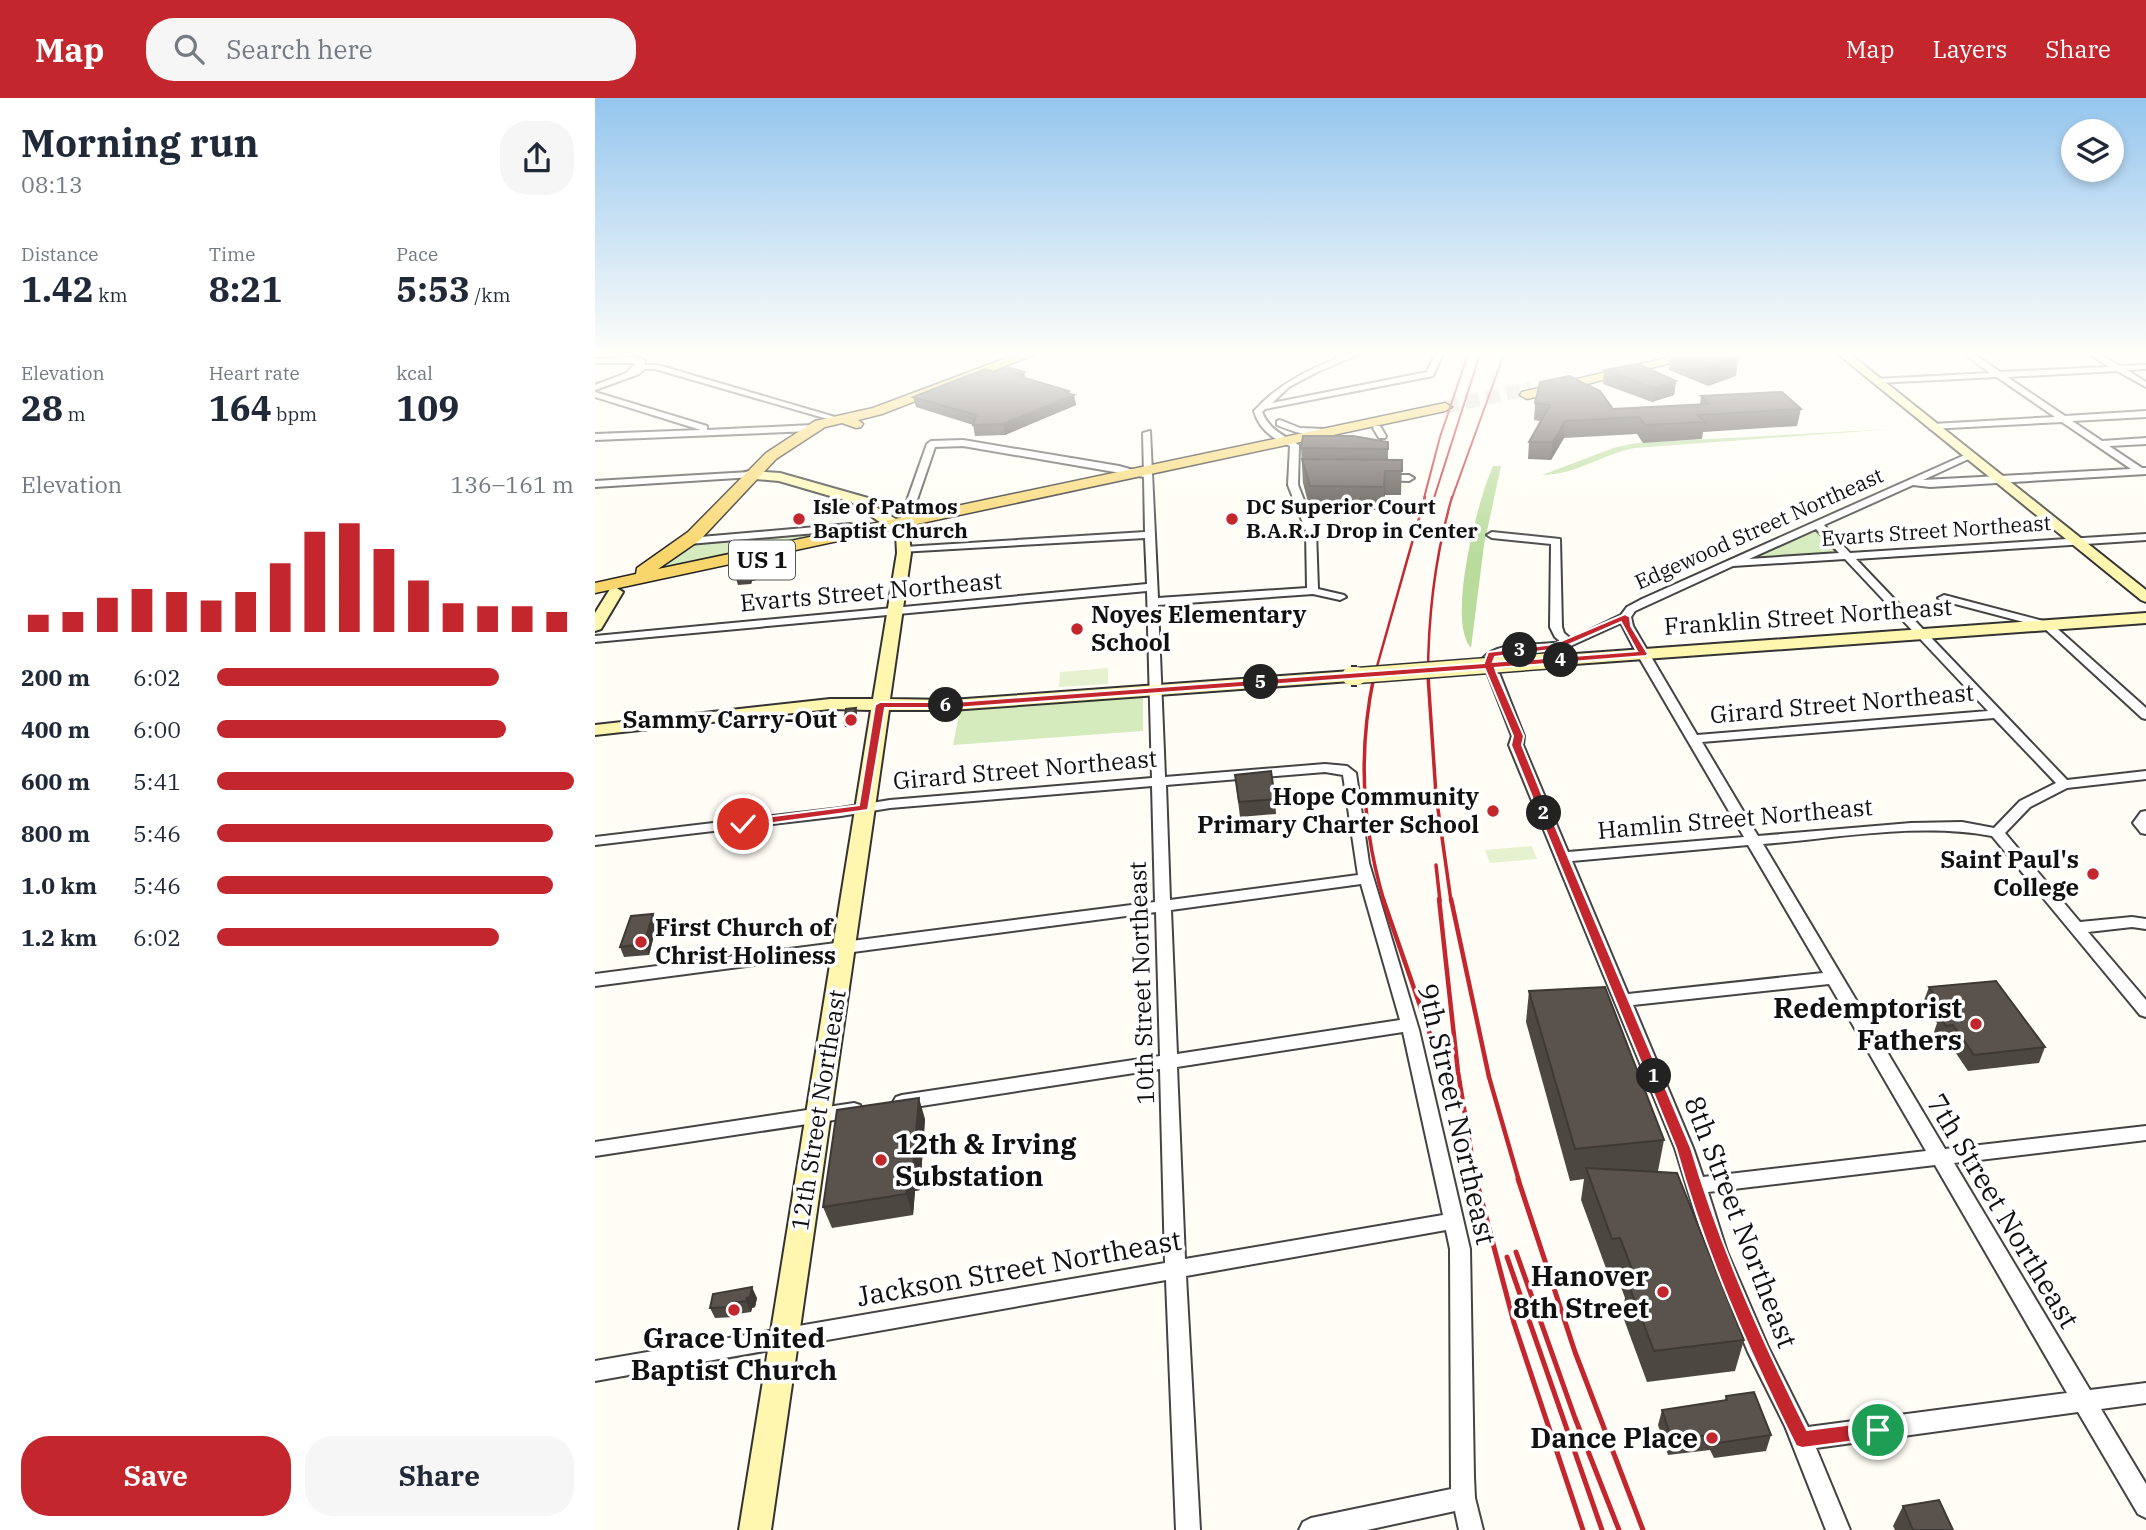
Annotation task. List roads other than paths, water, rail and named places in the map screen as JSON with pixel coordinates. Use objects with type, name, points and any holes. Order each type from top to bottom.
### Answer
[{"type":"main road","points":[[615,592],[689,541],[766,459],[815,427],[842,432],[847,421]]},
{"type":"main road","name":"US 1","points":[[595,596],[902,525],[1388,421]]},
{"type":"main road","name":"US 1","points":[[1293,442],[1379,432],[1412,421]]},
{"type":"main road","name":"US 1","points":[[595,587],[902,525]]},
{"type":"street","points":[[681,421],[701,427],[704,432]]},
{"type":"street","points":[[798,421],[815,427]]},
{"type":"street","points":[[595,437],[815,427],[847,421]]},
{"type":"street","points":[[1260,421],[1293,442]]},
{"type":"street","points":[[1278,421],[1293,442],[1297,477],[1294,488],[1311,531],[1313,591]]},
{"type":"street","points":[[1927,421],[2146,597]]},
{"type":"street","points":[[1933,426],[2030,421]]},
{"type":"street","points":[[2067,421],[2144,472]]},
{"type":"street","points":[[1280,423],[1307,432],[1340,430]]},
{"type":"street","name":"10th Street Northeast","points":[[1147,433],[1144,474],[1150,535],[1176,1271],[1188,1530]]},
{"type":"street","points":[[2100,444],[2146,442]]},
{"type":"street","name":"12th Street Northeast","points":[[755,1530],[904,550],[902,525],[931,444],[964,443],[1144,474]]},
{"type":"street","name":"Edgewood Street Northeast","points":[[1488,660],[1497,652],[1553,647],[1568,642],[1625,617],[1633,607],[1970,456]]},
{"type":"street","points":[[1909,482],[1930,484],[2144,472]]},
{"type":"street","points":[[595,484],[750,475],[780,477],[857,500],[889,522],[902,525]]},
{"type":"street","points":[[1369,478],[1409,478]]},
{"type":"street","points":[[1817,524],[2064,784]]},
{"type":"street","points":[[689,541],[850,527],[866,531]]},
{"type":"street","points":[[904,550],[1150,535]]},
{"type":"street","points":[[1492,535],[1556,541],[1556,627],[1559,635],[1568,642]]},
{"type":"street","name":"Evarts Street Northeast","points":[[1728,564],[2146,537]]},
{"type":"street","name":"Evarts Street Northeast","points":[[595,639],[894,611],[1152,594],[1313,591],[1340,597]]},
{"type":"street","points":[[595,626],[615,592]]},
{"type":"street","points":[[1944,598],[2047,625],[2146,715]]},
{"type":"street","name":"7th Street Northeast","points":[[1625,617],[1627,626],[1643,654],[2146,1506]]},
{"type":"street","name":"Franklin Street Northeast","points":[[595,730],[830,704],[955,705],[2146,618]]},
{"type":"street","name":"8th Street Northeast","points":[[1488,660],[1518,736],[1516,745],[1684,1148],[1717,1252],[1759,1352],[1802,1439],[1838,1530]]},
{"type":"street","name":"Girard Street Northeast","points":[[1693,738],[1996,714]]},
{"type":"street","name":"Girard Street Northeast","points":[[595,841],[943,798],[1335,768]]},
{"type":"street","name":"9th Street Northeast","points":[[1335,768],[1346,770],[1351,776],[1356,828],[1366,879],[1409,1026],[1461,1265],[1463,1498],[1471,1530]]},
{"type":"street","points":[[2146,775],[2064,784],[2025,804],[1997,833],[2146,1011]]},
{"type":"street","points":[[2146,816],[2140,820],[2146,830]]},
{"type":"street","name":"Hamlin Street Northeast","points":[[1563,857],[1911,827],[1962,826],[1997,833]]},
{"type":"street","points":[[595,980],[1366,879]]},
{"type":"street","points":[[2075,928],[2132,922],[2146,925]]},
{"type":"street","points":[[1622,1000],[1835,978]]},
{"type":"street","points":[[595,1149],[1409,1026]]},
{"type":"street","points":[[1695,1186],[2146,1133]]},
{"type":"street","name":"Jackson Street Northeast","points":[[595,1371],[1453,1221]]},
{"type":"street","points":[[1802,1439],[2146,1393]]},
{"type":"street","points":[[1311,1530],[1463,1498]]},
{"type":"railway","points":[[1424,498],[1445,421]]},
{"type":"railway","points":[[1434,498],[1459,421]]},
{"type":"railway","points":[[1452,498],[1480,421]]},
{"type":"railway","points":[[1374,677],[1425,497]]},
{"type":"railway","points":[[1433,501],[1434,497]]},
{"type":"railway","points":[[1428,676],[1434,586],[1452,497]]},
{"type":"railway","points":[[1374,676],[1366,732],[1365,789],[1371,845],[1384,901]]},
{"type":"railway","points":[[1428,676],[1436,795],[1451,901]]},
{"type":"railway","points":[[1436,865],[1440,901]]},
{"type":"railway","points":[[1383,899],[1433,1043]]},
{"type":"railway","points":[[1439,899],[1458,1072],[1476,1181]]},
{"type":"railway","points":[[1451,899],[1489,1077],[1519,1181]]},
{"type":"railway","points":[[1476,1179],[1514,1323],[1583,1530]]},
{"type":"railway","points":[[1518,1179],[1575,1352],[1643,1530]]},
{"type":"railway","points":[[1516,1252],[1575,1418],[1619,1530]]},
{"type":"railway","points":[[1507,1257],[1602,1530]]},
{"type":"place","name":"Isle of Patmos Baptist Church","points":[[799,519]]},
{"type":"place","name":"DC Superior Court B.A.R.J Drop in Center","points":[[1232,519]]},
{"type":"place","name":"Noyes Elementary School","points":[[1077,629]]},
{"type":"place","name":"Sammy Carry-Out","points":[[851,720]]},
{"type":"place","name":"Hope Community Primary Charter School","points":[[1493,811]]},
{"type":"place","name":"Saint Paul's College","points":[[2093,874]]},
{"type":"place","name":"First Church of Christ Holiness","points":[[641,942]]},
{"type":"place","name":"Redemptorist Fathers","points":[[1976,1024]]},
{"type":"place","name":"12th & Irving Substation","points":[[881,1160]]},
{"type":"place","name":"Hanover 8th Street","points":[[1663,1292]]},
{"type":"place","name":"Grace United Baptist Church","points":[[734,1310]]},
{"type":"place","name":"Dance Place","points":[[1712,1438]]}]
